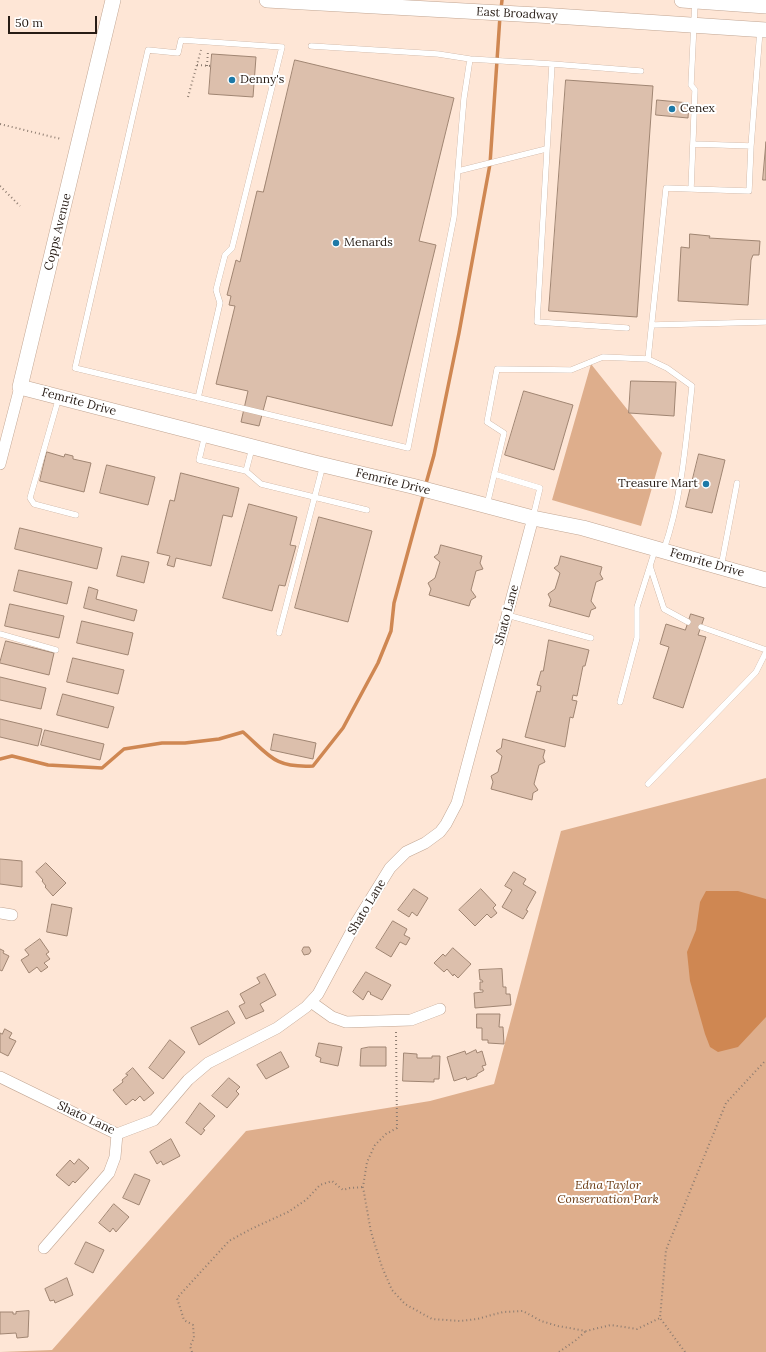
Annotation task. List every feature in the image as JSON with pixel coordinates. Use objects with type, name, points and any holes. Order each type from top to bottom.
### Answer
[{"type":"street","name":"Copps Avenue","points":[[0,464],[20,387],[113,0]]},
{"type":"street","name":"East Broadway","points":[[267,0],[372,2],[483,12],[763,30]]},
{"type":"street","points":[[691,0],[766,6]]},
{"type":"street","name":"Femrite Drive","points":[[20,387],[324,465],[417,487],[533,518],[583,528],[766,580]]},
{"type":"street","name":"Shato Lane","points":[[0,1077],[118,1134],[154,1120],[188,1080],[208,1062],[278,1028],[300,1013],[311,1002],[318,994],[356,923],[390,868],[406,852],[434,837],[446,824],[457,803],[506,614],[533,518]]},
{"type":"street","points":[[0,913],[12,915]]},
{"type":"street","points":[[311,1002],[332,1017],[346,1022],[396,1021],[419,1018],[440,1009]]},
{"type":"street","points":[[44,1248],[108,1173],[115,1157],[118,1134]]},
{"type":"lane","points":[[691,0],[693,25],[691,85],[695,90],[691,189]]},
{"type":"lane","points":[[648,359],[666,188],[749,192],[763,30]]},
{"type":"lane","points":[[198,398],[220,303],[216,290],[225,255],[232,248],[282,47],[181,40],[178,53],[148,50],[74,368],[198,398],[408,448],[454,217],[470,59]]},
{"type":"lane","points":[[311,46],[438,54],[470,59],[552,64],[641,72]]},
{"type":"lane","points":[[552,64],[537,322],[627,328]]},
{"type":"lane","points":[[694,144],[752,146]]},
{"type":"lane","points":[[458,171],[546,149]]},
{"type":"lane","points":[[652,325],[766,322]]},
{"type":"lane","points":[[487,505],[504,433],[487,422],[497,369],[571,370],[603,357],[648,359],[667,368],[692,386],[685,454],[673,513],[660,549],[650,566],[637,607],[637,638],[620,702]]},
{"type":"lane","points":[[60,397],[30,498],[34,504],[76,515]]},
{"type":"lane","points":[[206,435],[200,460],[246,471],[262,484],[368,510]]},
{"type":"lane","points":[[246,471],[253,447]]},
{"type":"lane","points":[[279,633],[324,465]]},
{"type":"lane","points":[[494,474],[540,488],[533,518]]},
{"type":"lane","points":[[721,567],[737,482]]},
{"type":"lane","points":[[650,566],[664,609],[688,622]]},
{"type":"lane","points":[[506,614],[591,638]]},
{"type":"lane","points":[[648,784],[756,672],[766,651],[701,627]]},
{"type":"lane","points":[[0,634],[56,650]]},
{"type":"path","points":[[207,66],[208,42]]},
{"type":"path","points":[[188,97],[201,49],[216,50]]},
{"type":"path","points":[[197,65],[211,66]]},
{"type":"path","points":[[0,124],[61,139]]},
{"type":"path","points":[[0,186],[20,206]]},
{"type":"path","points":[[396,1021],[397,1128],[386,1134],[375,1145],[367,1162],[363,1187],[372,1232],[382,1267],[392,1290],[405,1304],[432,1319],[460,1321],[477,1319],[503,1312],[523,1311],[541,1322],[586,1330],[611,1325],[637,1329],[660,1318]]},
{"type":"path","points":[[685,1352],[660,1318],[666,1250],[726,1103],[766,1060]]},
{"type":"path","points":[[192,1352],[190,1346],[194,1338],[193,1325],[184,1320],[177,1298],[229,1241],[251,1228],[288,1212],[306,1200],[320,1185],[332,1181],[342,1190],[363,1187]]},
{"type":"path","points":[[559,1352],[576,1340],[586,1330]]},
{"type":"green space","points":[[591,364],[662,453],[641,526],[552,500]]},
{"type":"green space","name":"Edna Taylor Conservation Park","points":[[766,778],[766,1352],[0,1352],[52,1350],[246,1131],[430,1101],[494,1084],[561,831]]},
{"type":"shaded area","points":[[706,891],[738,891],[766,899],[766,1017],[738,1047],[718,1052],[710,1047],[705,1034],[690,981],[687,952],[696,930],[700,902]]},
{"type":"building","name":"Denny's","points":[[212,54],[256,57],[253,97],[209,94]]},
{"type":"building","name":"Menards","points":[[295,60],[454,98],[419,241],[436,245],[392,426],[267,396],[259,426],[241,422],[248,391],[216,384],[235,306],[229,305],[231,296],[227,295],[236,260],[240,262],[257,191],[263,192]]},
{"type":"building","points":[[566,80],[653,86],[637,317],[549,311]]},
{"type":"building","name":"Cenex","points":[[657,100],[689,103],[688,118],[656,115]]},
{"type":"building","points":[[766,142],[766,180],[763,180]]},
{"type":"building","points":[[690,234],[710,236],[709,238],[760,241],[759,255],[753,255],[751,260],[748,305],[678,301],[681,247],[689,248]]},
{"type":"building","points":[[631,381],[676,382],[674,416],[629,413]]},
{"type":"building","points":[[524,391],[573,405],[554,470],[505,455]]},
{"type":"building","points":[[47,452],[64,457],[65,454],[73,456],[73,459],[91,463],[84,492],[40,481]]},
{"type":"building","name":"Treasure Mart","points":[[699,454],[725,460],[712,513],[686,507]]},
{"type":"building","points":[[107,465],[155,477],[148,505],[100,493]]},
{"type":"building","points":[[181,473],[239,488],[232,517],[223,515],[211,566],[176,558],[174,567],[167,565],[170,556],[157,553],[170,500],[174,501]]},
{"type":"building","points":[[249,504],[297,517],[290,545],[296,546],[285,586],[279,585],[272,611],[223,598]]},
{"type":"building","points":[[319,517],[372,531],[348,622],[295,608]]},
{"type":"building","points":[[20,528],[102,548],[97,569],[15,549]]},
{"type":"building","points":[[441,545],[482,556],[480,563],[483,569],[476,571],[471,590],[476,597],[471,600],[469,606],[429,595],[431,589],[428,583],[435,578],[440,562],[434,557],[438,554]]},
{"type":"building","points":[[122,556],[149,562],[144,583],[117,576]]},
{"type":"building","points":[[561,556],[602,567],[600,574],[603,579],[596,582],[591,601],[596,608],[591,610],[589,617],[549,606],[551,600],[548,594],[555,589],[560,573],[554,568],[558,565]]},
{"type":"building","points":[[19,570],[72,582],[67,604],[14,591]]},
{"type":"building","points":[[89,587],[98,590],[96,599],[137,610],[134,621],[84,608]]},
{"type":"building","points":[[10,604],[64,616],[59,638],[5,626]]},
{"type":"building","points":[[691,614],[704,618],[698,635],[706,637],[683,708],[653,698],[669,647],[660,644],[666,624],[685,630]]},
{"type":"building","points":[[82,621],[133,633],[128,655],[77,643]]},
{"type":"building","points":[[549,640],[589,650],[585,666],[583,666],[577,696],[573,695],[572,700],[577,701],[573,718],[570,717],[565,747],[525,737],[537,691],[540,692],[541,686],[537,685],[541,671],[543,671]]},
{"type":"building","points":[[6,641],[54,653],[49,675],[0,663]]},
{"type":"building","points":[[73,658],[124,670],[118,694],[67,682]]},
{"type":"building","points":[[0,677],[46,688],[41,709],[0,700]]},
{"type":"building","points":[[63,694],[114,707],[108,728],[57,715]]},
{"type":"building","points":[[0,719],[42,729],[38,746],[0,737]]},
{"type":"building","points":[[45,730],[104,744],[100,760],[41,745]]},
{"type":"building","points":[[274,734],[316,743],[313,759],[271,750]]},
{"type":"building","points":[[503,739],[545,750],[543,757],[545,762],[539,765],[534,784],[538,790],[533,793],[532,800],[491,789],[493,782],[491,776],[498,772],[502,756],[496,751],[501,748]]},
{"type":"building","points":[[0,859],[22,861],[22,887],[0,884]]},
{"type":"building","points":[[46,863],[66,883],[53,896],[45,887],[46,886],[42,881],[43,880],[36,872]]},
{"type":"building","points":[[514,872],[526,879],[523,884],[536,892],[526,910],[528,911],[523,919],[502,907],[512,890],[505,886]]},
{"type":"building","points":[[414,889],[428,898],[417,916],[412,912],[409,917],[398,910]]},
{"type":"building","points":[[481,889],[496,905],[493,908],[497,913],[491,918],[487,914],[475,926],[459,910]]},
{"type":"building","points":[[52,904],[72,908],[67,936],[47,932]]},
{"type":"building","points":[[393,921],[407,929],[404,935],[410,938],[406,945],[400,942],[391,957],[376,948]]},
{"type":"building","points":[[40,939],[49,952],[46,954],[50,959],[44,963],[48,967],[41,972],[37,967],[29,973],[21,960],[29,955],[25,950]]},
{"type":"building","points":[[304,947],[309,947],[311,951],[309,954],[304,955],[302,951]]},
{"type":"building","points":[[453,948],[471,964],[458,978],[454,974],[453,976],[447,969],[444,972],[434,963],[443,954],[445,956]]},
{"type":"building","points":[[0,949],[4,951],[3,953],[9,956],[2,971],[0,970]]},
{"type":"building","points":[[502,969],[503,987],[506,987],[506,994],[510,994],[511,1005],[475,1008],[474,993],[483,992],[483,990],[480,990],[480,982],[483,982],[480,980],[479,970]]},
{"type":"building","points":[[366,972],[391,985],[382,1000],[370,994],[371,993],[368,991],[363,1000],[353,992]]},
{"type":"building","points":[[265,974],[276,995],[260,1004],[264,1011],[246,1019],[239,1006],[245,1003],[240,994],[260,983],[257,978]]},
{"type":"building","points":[[228,1011],[235,1023],[199,1045],[191,1028]]},
{"type":"building","points":[[477,1014],[500,1014],[499,1027],[503,1027],[504,1044],[488,1043],[488,1040],[482,1040],[482,1028],[477,1028]]},
{"type":"building","points":[[5,1029],[12,1033],[9,1038],[16,1041],[8,1056],[0,1052],[0,1033],[2,1034]]},
{"type":"building","points":[[170,1040],[185,1052],[163,1079],[149,1068]]},
{"type":"building","points":[[319,1043],[342,1047],[338,1066],[320,1062],[321,1058],[316,1056]]},
{"type":"building","points":[[369,1047],[386,1047],[386,1066],[360,1066],[361,1049]]},
{"type":"building","points":[[476,1050],[477,1053],[482,1051],[486,1065],[482,1066],[484,1070],[477,1074],[477,1076],[467,1080],[466,1077],[454,1081],[447,1057],[465,1051],[466,1054]]},
{"type":"building","points":[[281,1052],[289,1067],[266,1079],[257,1065]]},
{"type":"building","points":[[404,1053],[417,1054],[417,1058],[432,1058],[432,1056],[440,1056],[439,1079],[434,1079],[434,1082],[403,1081]]},
{"type":"building","points":[[133,1068],[154,1093],[144,1101],[140,1096],[135,1101],[133,1099],[126,1105],[113,1090],[123,1082],[122,1080],[128,1075],[126,1074]]},
{"type":"building","points":[[229,1078],[240,1087],[236,1091],[239,1094],[227,1108],[212,1096]]},
{"type":"building","points":[[200,1103],[215,1116],[203,1129],[205,1130],[201,1135],[186,1123]]},
{"type":"building","points":[[171,1139],[180,1156],[163,1165],[161,1161],[157,1164],[150,1152]]},
{"type":"building","points":[[79,1159],[89,1168],[75,1183],[73,1181],[69,1186],[56,1175],[70,1160],[74,1164]]},
{"type":"building","points":[[135,1174],[150,1180],[139,1205],[123,1198]]},
{"type":"building","points":[[114,1204],[129,1217],[116,1232],[113,1228],[110,1232],[99,1223]]},
{"type":"building","points":[[86,1242],[104,1250],[93,1273],[75,1264]]},
{"type":"building","points":[[67,1278],[73,1295],[55,1303],[54,1300],[50,1301],[45,1289]]},
{"type":"building","points":[[29,1311],[28,1337],[17,1338],[16,1333],[0,1334],[0,1312],[13,1312],[13,1314],[16,1314],[16,1312]]},
{"type":"waterway","points":[[501,9],[502,0]]},
{"type":"waterway","points":[[425,487],[434,455],[459,333],[490,164],[500,16]]},
{"type":"waterway","points":[[0,759],[12,756],[48,765],[102,768],[124,749],[162,743],[185,743],[219,739],[243,732],[274,759],[289,765],[313,766],[343,728],[378,663],[391,631],[394,603],[424,493]]},
{"type":"place","name":"Denny's","points":[[232,80]]},
{"type":"place","name":"Cenex","points":[[672,109]]},
{"type":"place","name":"Menards","points":[[336,243]]},
{"type":"place","name":"Treasure Mart","points":[[706,484]]}]
